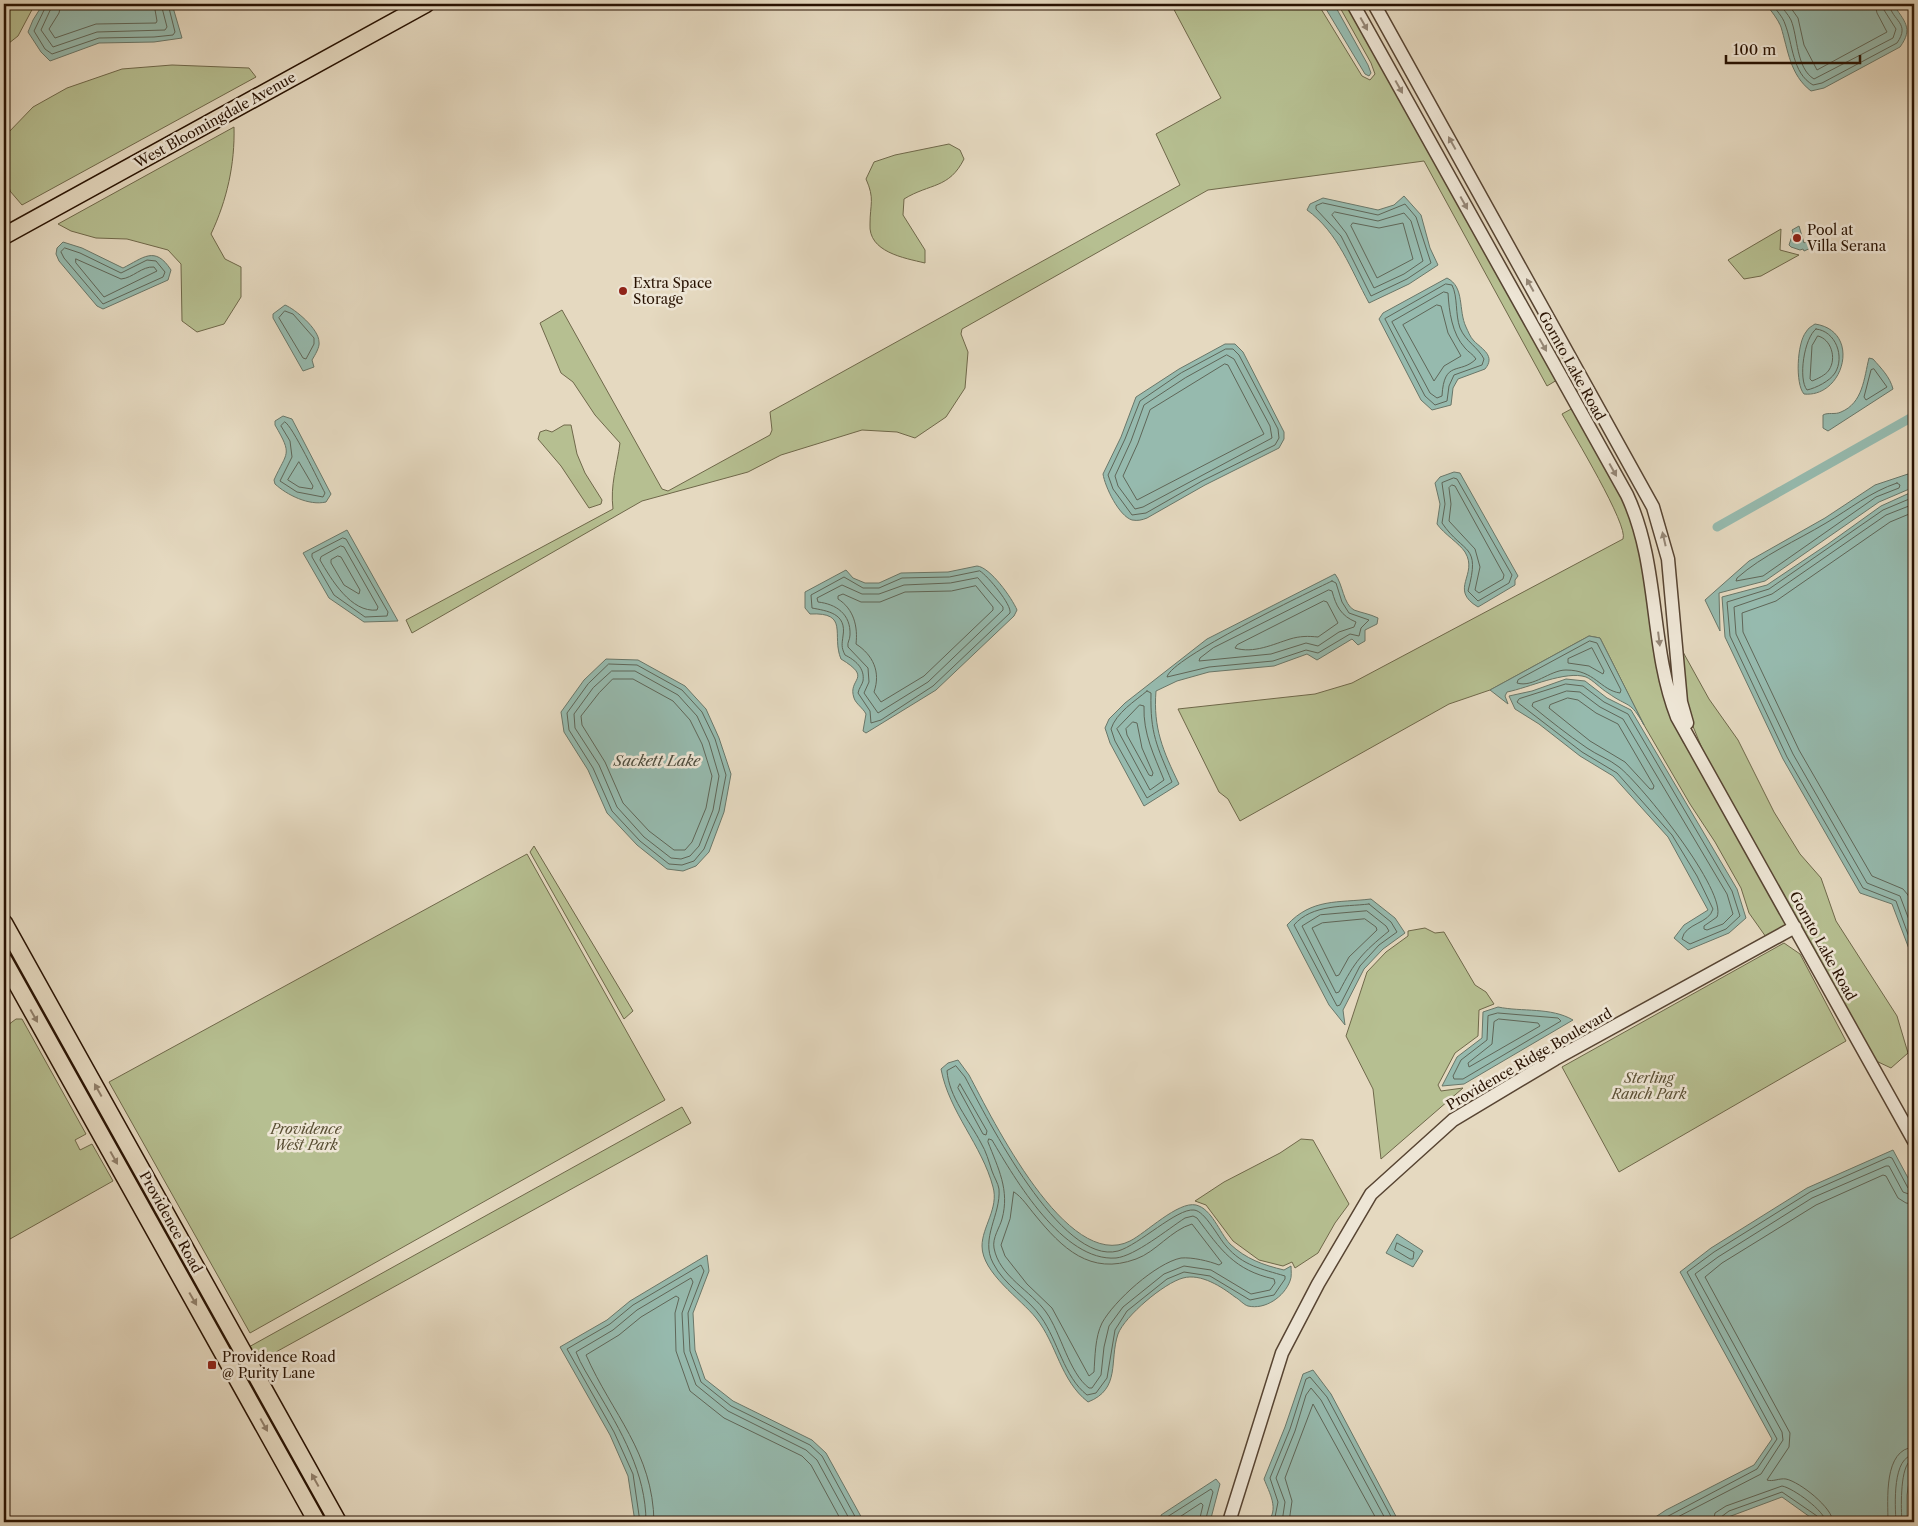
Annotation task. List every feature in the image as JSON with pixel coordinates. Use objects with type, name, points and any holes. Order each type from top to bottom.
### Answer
[{"type":"main road","name":"West Bloomingdale Avenue","points":[[4,236],[426,4]]},
{"type":"main road","name":"Providence Road","points":[[4,923],[338,1522]]},
{"type":"main road","name":"Providence Road","points":[[4,961],[317,1522]]},
{"type":"street","name":"Gornto Lake Road","points":[[1352,4],[1632,507],[1646,546],[1669,696],[1688,740],[1704,765],[1914,1142]]},
{"type":"street","name":"Gornto Lake Road","points":[[1374,4],[1653,506],[1668,559],[1681,702],[1704,765]]},
{"type":"street","name":"Providence Ridge Boulevard","points":[[1228,1522],[1282,1353],[1318,1284],[1371,1194],[1453,1120],[1555,1059],[1795,927]]},
{"type":"green space","points":[[4,4],[35,4],[18,36],[4,47]]},
{"type":"green space","points":[[1171,4],[1318,4],[1362,76],[1370,80],[1375,74],[1371,63],[1338,4],[1347,4],[1557,380],[1547,386],[1424,161],[1208,190],[962,329],[961,334],[968,352],[965,388],[946,417],[915,438],[897,432],[862,430],[781,455],[748,472],[642,501],[412,633],[406,620],[613,509],[613,484],[620,443],[595,415],[573,382],[561,373],[540,323],[562,310],[662,489],[668,491],[770,435],[772,430],[770,412],[1180,185],[1156,134],[1221,98]]},
{"type":"green space","points":[[172,65],[249,68],[256,77],[22,205],[10,191],[4,161],[7,134],[33,107],[67,88],[122,69]]},
{"type":"green space","points":[[234,127],[233,155],[229,182],[211,234],[225,259],[241,267],[241,297],[224,324],[197,332],[182,321],[181,264],[168,250],[127,239],[96,238],[71,231],[58,224]]},
{"type":"green space","points":[[949,144],[960,150],[964,159],[958,169],[945,181],[904,199],[903,215],[925,250],[925,263],[889,252],[875,241],[871,234],[871,197],[866,179],[874,162],[895,155]]},
{"type":"green space","points":[[1781,229],[1780,250],[1799,255],[1761,276],[1744,279],[1728,260]]},
{"type":"green space","points":[[1573,408],[1632,518],[1672,719],[1683,742],[1700,767],[1788,925],[1766,937],[1749,913],[1741,888],[1715,842],[1690,804],[1644,725],[1600,638],[1589,636],[1490,690],[1449,704],[1240,821],[1228,799],[1219,792],[1178,709],[1315,694],[1352,683],[1623,539],[1623,531],[1609,498],[1562,414]]},
{"type":"green space","points":[[564,425],[571,425],[577,454],[585,473],[602,500],[601,504],[589,508],[561,466],[538,439],[540,432],[546,430],[552,432]]},
{"type":"green space","points":[[1683,652],[1709,699],[1738,740],[1774,812],[1800,854],[1821,878],[1836,921],[1897,1016],[1908,1053],[1891,1068],[1874,1060],[1708,763],[1690,719],[1685,693]]},
{"type":"green space","points":[[534,846],[633,1011],[624,1019],[530,852]]},
{"type":"green space","name":"Providence West Park","points":[[527,854],[665,1100],[250,1333],[109,1082]]},
{"type":"green space","points":[[1425,928],[1435,933],[1444,932],[1475,985],[1486,992],[1494,1004],[1479,1010],[1478,1036],[1455,1053],[1438,1085],[1441,1091],[1463,1088],[1381,1159],[1373,1089],[1346,1036],[1367,972],[1386,952],[1408,936],[1408,931]]},
{"type":"green space","name":"Sterling Ranch Park","points":[[1784,943],[1800,954],[1846,1041],[1619,1172],[1562,1067]]},
{"type":"green space","points":[[16,1019],[22,1019],[86,1134],[75,1140],[80,1150],[92,1144],[113,1181],[10,1239],[4,1230],[4,1028]]},
{"type":"green space","points":[[682,1107],[691,1123],[256,1363],[247,1348]]},
{"type":"green space","points":[[1301,1139],[1313,1140],[1349,1204],[1335,1223],[1318,1253],[1295,1268],[1292,1262],[1283,1266],[1259,1260],[1233,1241],[1206,1205],[1195,1201],[1224,1182],[1280,1153]]},
{"type":"water","points":[[43,4],[172,4],[182,38],[154,42],[99,43],[50,61],[41,52],[28,32]]},
{"type":"water","points":[[1323,4],[1334,4],[1368,65],[1371,73],[1369,76],[1365,74]]},
{"type":"water","points":[[1766,4],[1893,4],[1904,20],[1907,30],[1906,35],[1900,47],[1824,88],[1811,91],[1804,85],[1794,70],[1781,27]]},
{"type":"water","points":[[1404,196],[1421,215],[1430,248],[1438,265],[1409,284],[1369,303],[1335,240],[1318,219],[1307,210],[1310,204],[1323,198],[1378,210],[1394,205]]},
{"type":"water","name":"Pool at Villa Serana","points":[[1799,226],[1804,243],[1807,241],[1811,248],[1804,251],[1789,245],[1793,233],[1792,230]]},
{"type":"water","points":[[63,242],[82,248],[123,268],[148,256],[160,258],[171,270],[168,280],[103,309],[97,306],[59,261],[56,254],[57,248]]},
{"type":"water","points":[[1447,278],[1453,282],[1459,293],[1464,320],[1469,334],[1487,353],[1489,360],[1485,369],[1458,379],[1453,388],[1451,405],[1432,410],[1421,400],[1379,319],[1383,313]]},
{"type":"water","points":[[285,305],[306,320],[318,337],[319,346],[312,360],[314,367],[303,371],[273,318],[273,314]]},
{"type":"water","points":[[1815,324],[1830,329],[1839,338],[1843,350],[1842,363],[1837,375],[1829,386],[1818,392],[1804,394],[1799,382],[1799,354],[1803,337],[1808,329]]},
{"type":"water","points":[[1225,344],[1235,344],[1243,352],[1284,432],[1284,439],[1279,448],[1205,485],[1147,518],[1132,520],[1122,513],[1113,500],[1103,474],[1121,437],[1136,397],[1179,369]]},
{"type":"water","points":[[1869,358],[1873,359],[1885,373],[1893,389],[1828,431],[1823,428],[1823,415],[1841,412],[1854,403],[1864,382]]},
{"type":"water","points":[[283,416],[292,419],[331,494],[326,502],[319,503],[299,499],[275,484],[274,480],[285,458],[286,448],[275,425],[275,421]]},
{"type":"water","points":[[1454,472],[1460,473],[1518,576],[1515,580],[1515,585],[1478,607],[1465,594],[1464,588],[1469,568],[1465,552],[1437,524],[1440,504],[1435,483],[1440,477]]},
{"type":"water","points":[[1914,472],[1914,487],[1879,502],[1765,581],[1719,593],[1720,631],[1705,600],[1749,561],[1825,518],[1875,485]]},
{"type":"water","points":[[1914,491],[1914,962],[1892,904],[1860,893],[1783,759],[1725,637],[1722,597],[1767,585],[1881,506]]},
{"type":"water","points":[[347,530],[398,621],[364,622],[329,598],[303,553]]},
{"type":"water","points":[[977,566],[994,577],[1006,591],[1017,610],[1014,616],[936,690],[866,733],[863,731],[866,714],[855,700],[853,691],[858,675],[851,666],[841,659],[838,650],[835,621],[822,614],[810,614],[805,608],[805,592],[846,570],[853,578],[865,583],[879,583],[901,573],[948,572]]},
{"type":"water","points":[[1335,574],[1350,607],[1378,618],[1377,624],[1365,630],[1365,641],[1358,645],[1352,639],[1317,660],[1307,654],[1274,666],[1209,672],[1177,681],[1156,691],[1156,716],[1160,739],[1179,784],[1144,806],[1110,743],[1105,728],[1109,719],[1125,703],[1207,639]]},
{"type":"water","points":[[1589,636],[1600,638],[1644,725],[1629,705],[1615,698],[1586,677],[1578,675],[1558,678],[1507,692],[1505,696],[1508,704],[1490,690]]},
{"type":"water","name":"Sackett Lake","points":[[606,659],[638,660],[685,686],[706,709],[719,738],[731,774],[724,812],[709,852],[696,866],[683,871],[667,869],[637,845],[607,813],[588,770],[564,732],[561,712],[584,680]]},
{"type":"water","points":[[1566,679],[1585,681],[1607,698],[1631,710],[1737,889],[1746,918],[1729,933],[1688,950],[1674,938],[1684,925],[1708,910],[1668,837],[1613,776],[1580,756],[1539,724],[1515,709],[1509,696],[1532,691]]},
{"type":"water","points":[[1371,899],[1395,918],[1405,933],[1383,949],[1364,969],[1343,1010],[1345,1025],[1329,1005],[1287,925],[1296,916],[1316,906],[1326,903]]},
{"type":"water","points":[[1498,1007],[1546,1011],[1573,1020],[1464,1084],[1442,1086],[1457,1057],[1482,1038],[1483,1012]]},
{"type":"water","points":[[958,1060],[969,1075],[1013,1155],[1034,1186],[1057,1214],[1082,1235],[1106,1245],[1130,1241],[1162,1218],[1180,1208],[1196,1205],[1207,1211],[1230,1244],[1242,1254],[1262,1264],[1284,1270],[1291,1266],[1291,1278],[1287,1287],[1273,1301],[1254,1307],[1246,1305],[1218,1285],[1197,1277],[1183,1278],[1166,1286],[1128,1318],[1118,1334],[1115,1344],[1110,1382],[1105,1390],[1088,1402],[1071,1383],[1036,1318],[995,1276],[984,1256],[982,1246],[994,1202],[993,1187],[981,1157],[951,1100],[941,1069],[948,1063]]},
{"type":"water","points":[[1893,1150],[1914,1189],[1914,1465],[1911,1468],[1907,1495],[1907,1522],[1817,1522],[1782,1497],[1720,1522],[1648,1522],[1666,1510],[1754,1465],[1772,1439],[1680,1272],[1711,1248],[1807,1188]]},
{"type":"water","points":[[1397,1234],[1423,1251],[1413,1267],[1386,1253]]},
{"type":"water","points":[[707,1255],[709,1271],[693,1313],[695,1350],[705,1379],[733,1401],[812,1440],[826,1453],[864,1522],[635,1522],[628,1476],[610,1435],[560,1347],[607,1320],[630,1301]]},
{"type":"water","points":[[1313,1370],[1331,1394],[1399,1522],[1267,1522],[1273,1512],[1273,1507],[1271,1495],[1264,1479],[1285,1427],[1303,1374]]},
{"type":"water","points":[[1216,1479],[1220,1484],[1210,1522],[1162,1522],[1161,1515]]},
{"type":"waterway","points":[[1717,527],[1914,416]]},
{"type":"place","name":"Pool at Villa Serana","points":[[1797,238]]},
{"type":"place","name":"Extra Space Storage","points":[[623,291]]},
{"type":"place","name":"Providence Road @ Purity Lane","points":[[212,1365]]}]
